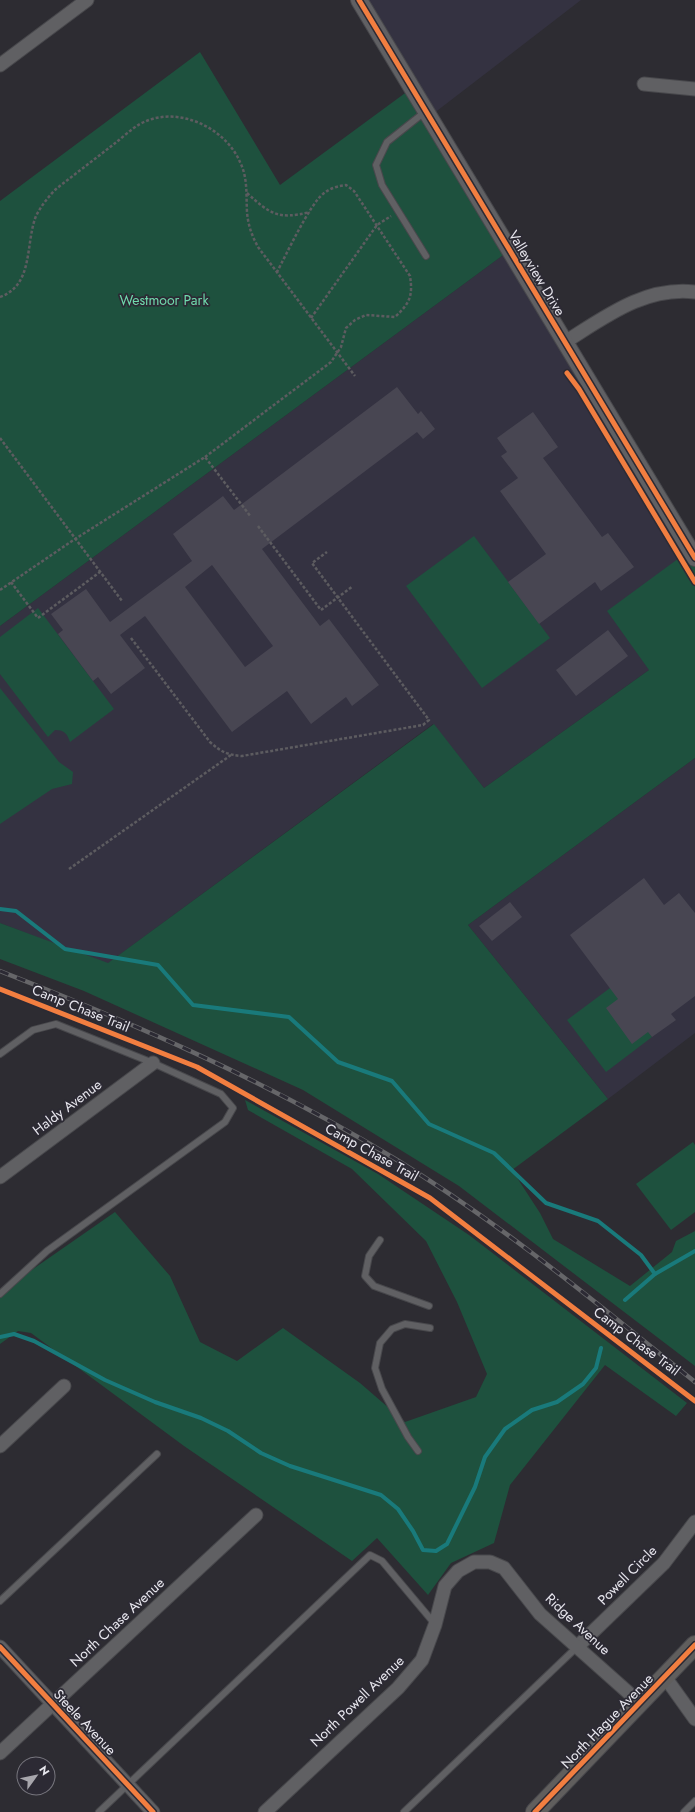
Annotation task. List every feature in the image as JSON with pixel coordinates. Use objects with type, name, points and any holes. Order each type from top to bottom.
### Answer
[{"type":"main road","name":"North Hague Avenue","points":[[535,1812],[695,1645]]},
{"type":"street","points":[[0,65],[87,0]]},
{"type":"street","name":"Valleyview Drive","points":[[359,0],[695,558]]},
{"type":"street","points":[[644,84],[695,89]]},
{"type":"street","points":[[565,342],[624,305],[644,297],[681,290],[695,292]]},
{"type":"street","name":"Haldy Avenue","points":[[0,1177],[153,1063]]},
{"type":"street","points":[[0,1446],[64,1386]]},
{"type":"street","name":"North Chase Avenue","points":[[0,1753],[256,1515]]},
{"type":"street","name":"Powell Circle","points":[[577,1647],[664,1563],[695,1522]]},
{"type":"street","name":"Ridge Avenue","points":[[474,1562],[490,1562],[504,1568],[540,1614],[640,1703]]},
{"type":"street","name":"North Powell Avenue","points":[[265,1812],[398,1688],[422,1660],[435,1625],[445,1586],[458,1571],[474,1562]]},
{"type":"street","name":"Steele Avenue","points":[[0,1648],[153,1812]]},
{"type":"street","points":[[665,1677],[695,1718]]},
{"type":"lane","points":[[426,111],[387,142],[376,165],[382,185],[426,256]]},
{"type":"lane","points":[[0,1054],[33,1030],[56,1024],[153,1063],[221,1094],[233,1108],[224,1122],[47,1251],[0,1294]]},
{"type":"lane","points":[[380,1240],[369,1256],[365,1276],[374,1286],[429,1306]]},
{"type":"lane","points":[[418,1451],[408,1437],[382,1389],[375,1368],[380,1342],[392,1329],[405,1324],[430,1328]]},
{"type":"lane","points":[[0,1601],[157,1454]]},
{"type":"lane","points":[[99,1812],[370,1555],[382,1561],[435,1625]]},
{"type":"lane","points":[[404,1812],[577,1647]]},
{"type":"lane","points":[[684,1812],[695,1800]]},
{"type":"path","points":[[0,297],[9,294],[18,286],[23,276],[36,217],[45,202],[56,189],[140,123],[152,119],[178,118],[198,122],[209,127],[226,141],[240,161],[244,172],[247,194],[247,212],[252,233],[258,247],[355,376]]},
{"type":"path","points":[[0,590],[75,539],[205,457],[331,362],[341,348],[346,328],[366,315],[395,317],[409,302],[413,291],[410,276],[354,191],[346,185],[336,187],[322,194],[310,212],[277,272]]},
{"type":"path","points":[[247,194],[267,211],[283,215],[310,212]]},
{"type":"path","points":[[311,318],[377,225],[398,211]]},
{"type":"path","points":[[0,438],[122,601]]},
{"type":"path","points":[[205,457],[251,517]]},
{"type":"path","points":[[258,526],[320,610],[353,586]]},
{"type":"path","points":[[131,638],[210,742],[219,750],[231,755],[242,756],[423,725],[429,720],[312,563],[327,552]]},
{"type":"path","points":[[11,582],[38,618],[100,572]]},
{"type":"path","points":[[69,869],[231,755]]},
{"type":"shaded area","points":[[359,0],[581,0],[429,117]]},
{"type":"shaded area","points":[[510,250],[690,550],[649,670],[484,788],[433,724],[107,964],[0,923],[0,626]]},
{"type":"shaded area","points":[[695,758],[695,1033],[608,1099],[468,925]]},
{"type":"green space","name":"Westmoor Park","points":[[200,52],[280,185],[412,88],[510,250],[0,626],[0,201]]},
{"type":"green space","points":[[474,536],[550,638],[482,688],[406,586]]},
{"type":"green space","points":[[690,550],[695,558],[695,758],[468,925],[608,1099],[512,1170],[540,1213],[553,1239],[630,1286],[672,1252],[676,1241],[695,1231],[695,1366],[459,1186],[303,1090],[84,991],[0,959],[0,923],[108,963],[434,724],[484,788],[649,670],[607,611]]},
{"type":"green space","points":[[38,608],[114,709],[70,742],[68,736],[63,731],[55,730],[48,737],[0,674],[0,637]]},
{"type":"green space","points":[[0,688],[59,762],[73,772],[72,784],[52,789],[0,824]]},
{"type":"green space","points":[[615,987],[652,1037],[606,1072],[567,1020],[610,988]]},
{"type":"green space","points":[[245,1100],[378,1174],[469,1235],[687,1403],[676,1416],[605,1365],[510,1485],[494,1543],[451,1563],[428,1595],[377,1538],[352,1561],[184,1446],[31,1333],[18,1331],[0,1344],[0,1292],[115,1212],[170,1276],[200,1342],[237,1361],[283,1328],[360,1383],[405,1422],[476,1397],[487,1374],[457,1302],[426,1241],[352,1169],[248,1110]]},
{"type":"green space","points":[[693,1142],[695,1145],[695,1212],[671,1230],[636,1184]]},
{"type":"building","points":[[397,387],[418,414],[421,411],[435,429],[423,439],[417,432],[262,549],[320,626],[329,619],[379,685],[352,706],[346,697],[311,724],[287,691],[232,732],[145,616],[120,635],[145,668],[111,694],[98,677],[93,681],[58,634],[63,630],[51,614],[86,589],[110,622],[192,561],[173,534],[223,496],[234,510]],"holes":[[[212,565],[273,646],[245,667],[185,587]]]},
{"type":"building","points":[[533,412],[558,447],[543,458],[602,537],[608,533],[634,567],[601,591],[595,582],[539,624],[508,582],[546,554],[500,491],[518,478],[501,456],[507,452],[497,438]]},
{"type":"building","points":[[608,630],[628,656],[576,696],[556,670]]},
{"type":"building","points":[[644,878],[664,905],[679,893],[695,913],[695,996],[671,1014],[676,1020],[652,1037],[648,1032],[632,1044],[606,1008],[618,999],[570,935]]},
{"type":"building","points":[[510,902],[522,917],[492,941],[479,926]]},
{"type":"waterway","points":[[0,909],[16,911],[65,949],[158,965],[193,1005],[289,1017],[338,1062],[392,1081],[429,1124],[494,1153],[546,1203],[598,1221],[641,1255],[655,1274]]},
{"type":"waterway","points":[[625,1300],[655,1274],[695,1251]]},
{"type":"waterway","points":[[0,1337],[14,1334],[34,1341],[105,1380],[155,1402],[201,1418],[228,1431],[261,1453],[290,1466],[381,1495],[398,1509],[413,1531],[423,1550],[436,1551],[447,1544],[475,1487],[485,1457],[505,1429],[532,1410],[557,1402],[583,1384],[596,1368],[601,1348]]},
{"type":"railway","points":[[0,971],[103,1012],[203,1057],[301,1106],[397,1160],[475,1211],[550,1266],[695,1382]]},
{"type":"cycle path","points":[[359,0],[695,558]]},
{"type":"cycle path","points":[[567,373],[579,389],[695,582]]},
{"type":"cycle path","name":"Camp Chase Trail","points":[[0,989],[197,1067],[430,1198],[695,1401]]},
{"type":"cycle path","points":[[535,1812],[695,1645]]},
{"type":"cycle path","points":[[0,1647],[153,1812]]}]
